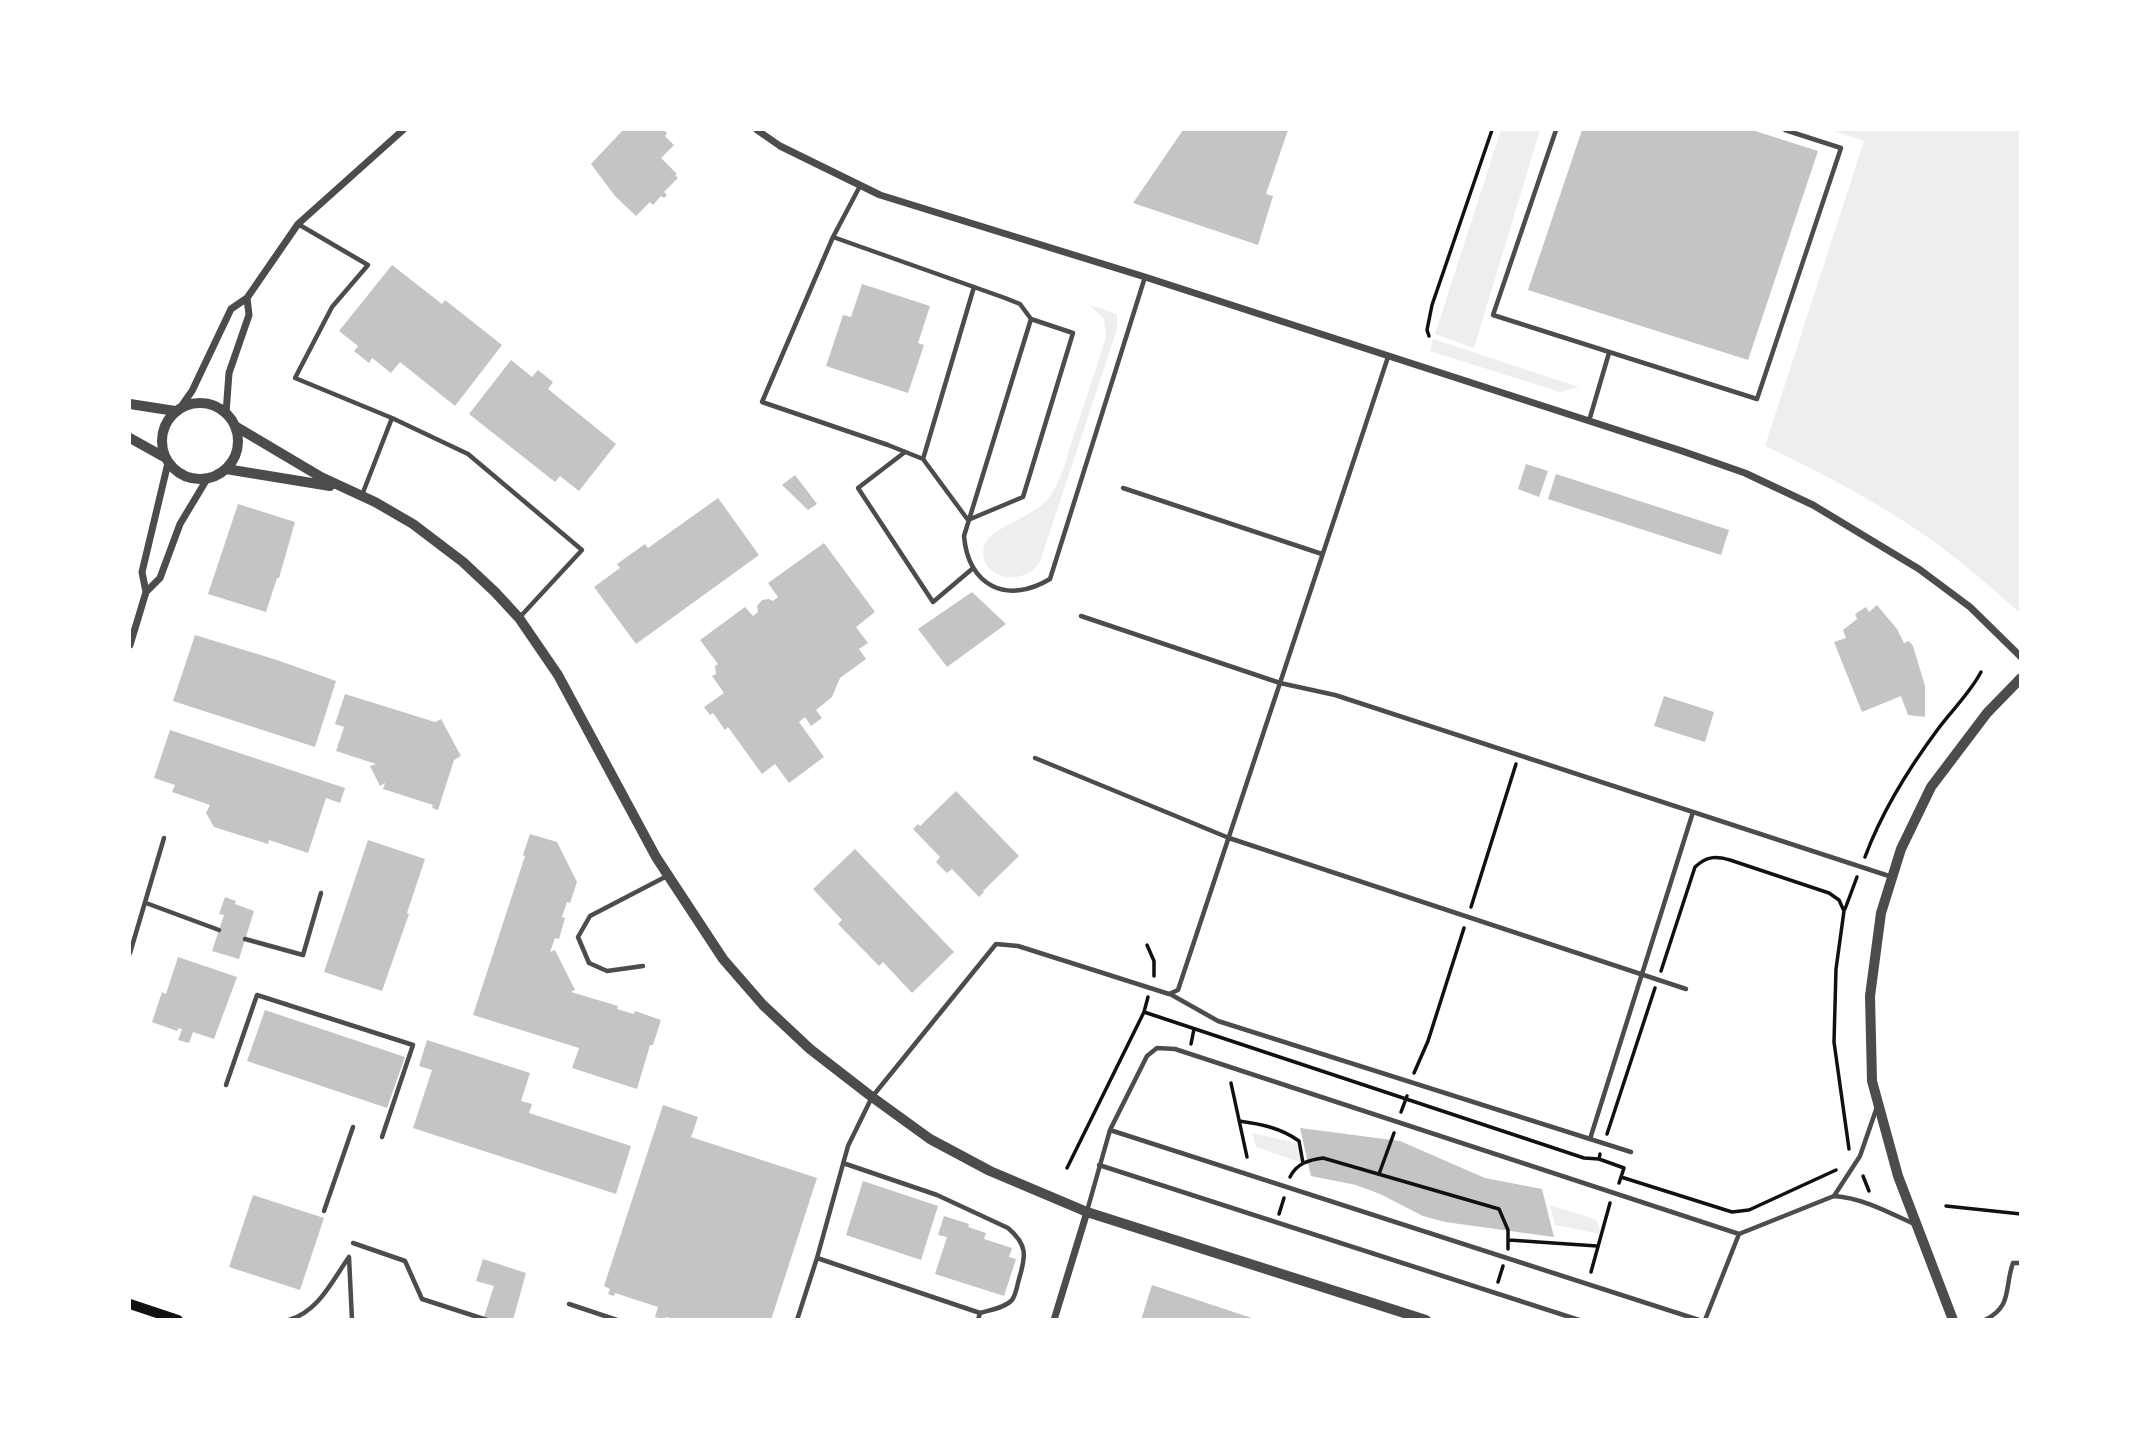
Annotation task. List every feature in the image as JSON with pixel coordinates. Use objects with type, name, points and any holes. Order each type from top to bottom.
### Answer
[{"type":"main road","points":[[131,1303],[178,1320]]},
{"type":"street","points":[[130,645],[146,592],[142,572],[166,460],[161,445],[162,432],[167,421],[192,391],[231,309],[247,298],[298,224],[403,130]]},
{"type":"street","points":[[757,130],[780,146],[880,195],[1145,277],[1745,473],[1813,505],[1919,569],[1970,607],[2021,657]]},
{"type":"street","points":[[226,413],[229,373],[249,315],[247,298]]},
{"type":"street","points":[[130,404],[178,409],[199,402],[209,403],[226,413],[235,426],[299,464],[413,524],[463,562],[519,618],[558,675],[668,876],[723,960],[763,1005],[810,1049],[930,1139],[990,1171],[1087,1212],[1426,1320]]},
{"type":"street","points":[[130,438],[166,460],[182,475],[207,479],[226,469],[236,455],[238,445],[235,426]]},
{"type":"street","points":[[226,469],[344,488]]},
{"type":"street","points":[[146,592],[160,578],[180,524],[207,479]]},
{"type":"street","points":[[1953,1320],[1898,1176],[1872,1081],[1870,996],[1881,913],[1901,849],[1931,787],[1987,713],[2021,678]]},
{"type":"street","points":[[1054,1320],[1087,1212]]},
{"type":"lane","points":[[1556,130],[1493,316],[1757,399],[1841,148],[1785,130]]},
{"type":"lane","points":[[861,186],[834,237],[762,402],[923,459],[968,520]]},
{"type":"lane","points":[[298,224],[368,265],[332,307],[295,378],[392,418],[468,454],[582,550],[519,618]]},
{"type":"lane","points":[[834,237],[1020,304],[1031,318],[1073,333],[1023,497],[968,520]]},
{"type":"lane","points":[[1031,318],[964,536],[972,569],[984,582],[1000,589],[1018,592],[1035,588],[1050,579],[1145,277]]},
{"type":"lane","points":[[923,459],[974,287]]},
{"type":"lane","points":[[1589,421],[1609,353]]},
{"type":"lane","points":[[1169,994],[1178,990],[1388,357]]},
{"type":"lane","points":[[362,495],[392,418]]},
{"type":"lane","points":[[905,452],[858,488],[933,602],[972,569]]},
{"type":"lane","points":[[1123,488],[1322,554]]},
{"type":"lane","points":[[1081,616],[1280,684],[1335,695],[1892,877]]},
{"type":"lane","points":[[1035,758],[1229,838],[1686,989]]},
{"type":"lane","points":[[1590,1139],[1693,812]]},
{"type":"lane","points":[[130,953],[164,838]]},
{"type":"lane","points":[[643,965],[607,971],[589,963],[578,937],[590,916],[668,876]]},
{"type":"lane","points":[[245,939],[303,955],[321,892]]},
{"type":"lane","points":[[146,903],[219,930]]},
{"type":"lane","points":[[797,1320],[848,1146],[872,1097],[996,944],[1018,946],[1169,994],[1218,1021],[1631,1152]]},
{"type":"lane","points":[[226,1085],[257,995],[413,1045],[382,1137]]},
{"type":"lane","points":[[1087,1212],[1110,1130],[1147,1056],[1157,1048],[1175,1049],[1739,1234],[1834,1196],[1869,1203],[1917,1225]]},
{"type":"lane","points":[[1834,1196],[1860,1156],[1878,1103]]},
{"type":"lane","points":[[324,1211],[353,1127]]},
{"type":"lane","points":[[1110,1130],[1702,1320],[1739,1234]]},
{"type":"lane","points":[[817,1258],[980,1313],[1007,1304],[1013,1299],[1025,1259],[1022,1245],[1008,1228],[937,1195],[843,1163]]},
{"type":"lane","points":[[1100,1166],[1579,1320]]},
{"type":"lane","points":[[353,1244],[405,1261],[422,1299],[487,1320]]},
{"type":"lane","points":[[289,1320],[301,1316],[318,1303],[349,1257],[352,1320]]},
{"type":"lane","points":[[1985,1320],[1998,1314],[2006,1302],[2010,1273],[2014,1263],[2021,1263]]},
{"type":"lane","points":[[569,1304],[617,1320]]},
{"type":"lane","points":[[978,1320],[980,1313]]},
{"type":"path","points":[[1429,336],[1427,330],[1432,305],[1492,130]]},
{"type":"path","points":[[1849,1154],[1834,1042],[1836,969],[1844,911],[1861,867],[1900,784],[1938,728],[1975,684],[1981,672]]},
{"type":"path","points":[[1379,1174],[1428,1041],[1518,755]]},
{"type":"path","points":[[1599,1159],[1695,867],[1703,860],[1715,856],[1730,860],[1829,893],[1839,900],[1844,911]]},
{"type":"path","points":[[1067,1168],[1144,1012],[1584,1158],[1599,1159],[1624,1168],[1610,1202],[1591,1272]]},
{"type":"path","points":[[1231,1083],[1247,1157]]},
{"type":"path","points":[[1239,1121],[1287,1132],[1299,1141],[1303,1163]]},
{"type":"path","points":[[1276,1222],[1291,1174],[1303,1163],[1323,1158],[1499,1209],[1508,1230]]},
{"type":"path","points":[[1621,1177],[1711,1207],[1741,1212],[1835,1171],[1844,1162]]},
{"type":"path","points":[[1863,1176],[1870,1193]]},
{"type":"path","points":[[1946,1206],[2021,1214]]},
{"type":"path","points":[[1509,1240],[1598,1246]]},
{"type":"shaded area","points":[[1501,130],[1540,130],[1474,348],[1435,334]]},
{"type":"shaded area","points":[[1831,130],[2020,130],[2020,613],[1918,530],[1852,490],[1765,446],[1864,141]]},
{"type":"shaded area","points":[[1090,305],[1117,314],[1117,329],[1040,562],[1031,571],[1020,576],[999,575],[985,562],[983,553],[986,542],[997,531],[1033,511],[1048,499],[1064,468],[1106,337],[1104,319]]},
{"type":"shaded area","points":[[1433,339],[1579,387],[1560,392],[1430,351]]},
{"type":"shaded area","points":[[1252,1133],[1297,1143],[1302,1163],[1256,1147]]},
{"type":"shaded area","points":[[1550,1205],[1597,1220],[1601,1234],[1555,1225]]},
{"type":"building","points":[[623,130],[664,130],[667,133],[665,136],[674,145],[661,158],[678,178],[664,192],[667,195],[664,198],[661,196],[653,205],[650,202],[636,216],[615,196],[591,164]]},
{"type":"building","points":[[1183,130],[1288,130],[1266,194],[1273,196],[1258,245],[1133,203]]},
{"type":"building","points":[[1582,130],[1752,130],[1818,151],[1748,360],[1528,290]]},
{"type":"building","points":[[392,265],[442,304],[445,300],[502,345],[455,406],[400,362],[391,373],[372,358],[369,363],[354,351],[358,346],[339,331]]},
{"type":"building","points":[[862,284],[930,306],[918,343],[924,345],[908,393],[826,366],[843,315],[851,317]]},
{"type":"building","points":[[511,360],[532,377],[538,370],[553,382],[548,389],[616,444],[579,491],[560,476],[555,482],[469,414]]},
{"type":"building","points":[[1526,464],[1548,471],[1539,497],[1518,489]]},
{"type":"building","points":[[1556,474],[1729,530],[1721,555],[1548,499]]},
{"type":"building","points":[[795,475],[817,504],[808,510],[782,485]]},
{"type":"building","points":[[718,498],[759,555],[636,644],[594,587],[620,568],[617,564],[645,544],[648,548]]},
{"type":"building","points":[[238,504],[295,522],[266,612],[208,594]]},
{"type":"building","points":[[824,543],[875,612],[856,627],[868,643],[859,649],[866,659],[840,678],[832,697],[816,710],[822,718],[811,726],[805,717],[799,722],[824,757],[789,783],[775,764],[762,774],[728,727],[725,730],[713,713],[710,715],[704,707],[724,693],[712,676],[716,674],[715,666],[718,664],[700,640],[745,607],[753,616],[758,612],[757,606],[762,600],[773,601],[778,597],[768,583]]},
{"type":"building","points":[[972,592],[1006,624],[947,667],[918,629]]},
{"type":"building","points":[[1877,605],[1897,629],[1904,643],[1909,641],[1913,646],[1925,686],[1925,717],[1908,715],[1901,696],[1862,712],[1834,642],[1846,638],[1843,630],[1857,619],[1855,614],[1866,607],[1869,612]]},
{"type":"building","points":[[195,635],[336,681],[315,747],[173,701]]},
{"type":"building","points":[[345,694],[435,722],[441,719],[461,756],[454,760],[438,810],[432,808],[433,805],[383,789],[385,783],[380,786],[370,766],[376,764],[336,751],[344,727],[335,724]]},
{"type":"building","points":[[1664,696],[1714,712],[1705,742],[1654,726]]},
{"type":"building","points":[[170,730],[345,788],[340,803],[326,798],[308,853],[269,840],[268,844],[214,827],[206,813],[210,805],[172,792],[175,785],[154,778]]},
{"type":"building","points":[[956,791],[1019,856],[979,897],[952,869],[947,873],[936,862],[940,857],[913,829],[918,824],[920,826]]},
{"type":"building","points":[[530,834],[557,842],[577,882],[562,917],[565,918],[559,939],[555,938],[550,952],[555,950],[575,990],[571,992],[618,1006],[617,1009],[634,1014],[635,1011],[661,1020],[653,1045],[650,1045],[637,1089],[572,1068],[579,1048],[473,1015]]},
{"type":"building","points":[[368,840],[425,859],[382,991],[324,972]]},
{"type":"building","points":[[855,849],[954,952],[912,993],[883,962],[879,966],[838,924],[842,920],[813,889]]},
{"type":"building","points":[[225,897],[254,911],[239,959],[212,951],[224,915],[219,914]]},
{"type":"building","points":[[178,957],[237,977],[214,1039],[193,1032],[189,1043],[178,1040],[182,1029],[178,1028],[177,1031],[152,1022],[162,992],[166,994]]},
{"type":"building","points":[[265,1010],[405,1057],[387,1108],[247,1061]]},
{"type":"building","points":[[427,1040],[530,1073],[521,1101],[532,1104],[529,1113],[631,1146],[616,1194],[413,1128],[432,1070],[419,1066]]},
{"type":"building","points":[[663,1105],[698,1117],[691,1137],[817,1178],[771,1320],[663,1319],[655,1317],[658,1307],[615,1293],[614,1296],[608,1294],[610,1289],[604,1286]]},
{"type":"building","points":[[1300,1128],[1400,1141],[1485,1178],[1542,1189],[1554,1237],[1445,1222],[1423,1216],[1356,1185],[1311,1176]]},
{"type":"building","points":[[863,1181],[938,1206],[921,1260],[846,1235]]},
{"type":"building","points":[[253,1195],[324,1218],[300,1290],[229,1267]]},
{"type":"building","points":[[944,1216],[986,1233],[984,1239],[1012,1248],[1009,1257],[1016,1259],[1004,1296],[935,1274],[947,1237],[938,1235]]},
{"type":"building","points":[[483,1259],[526,1273],[513,1320],[483,1320],[494,1286],[476,1281]]},
{"type":"building","points":[[1152,1285],[1255,1319],[1255,1320],[1141,1320]]}]
